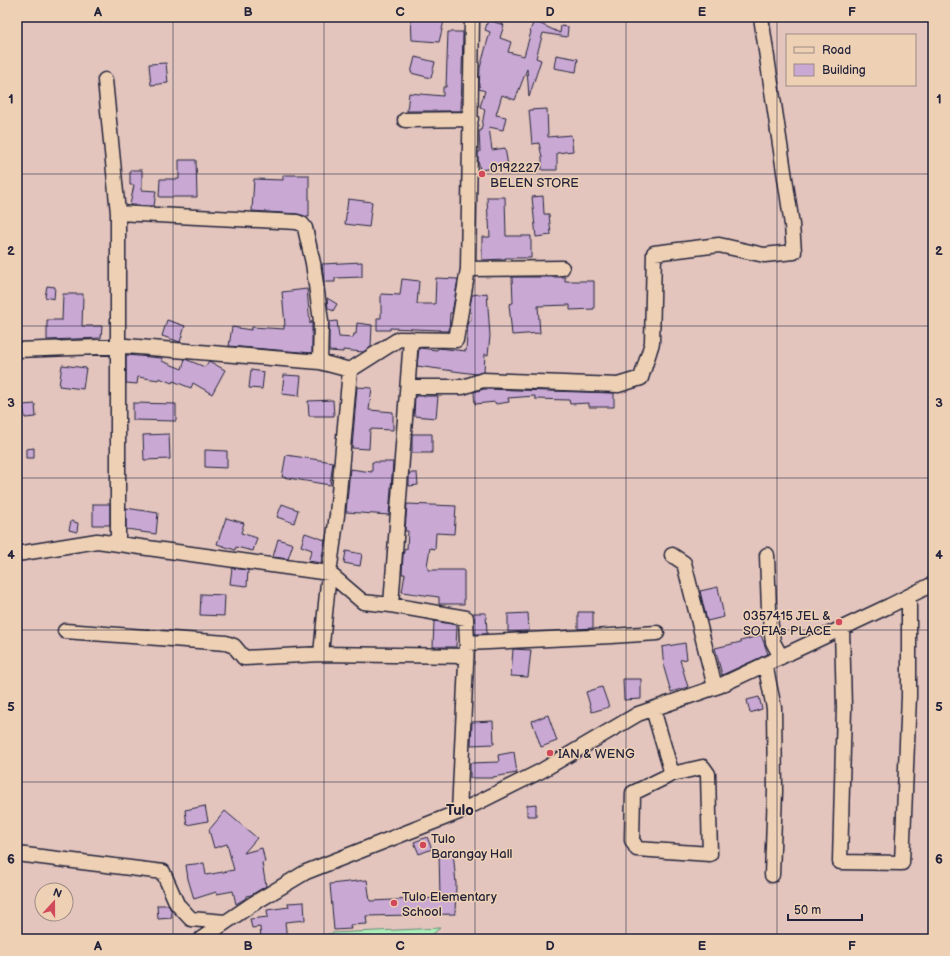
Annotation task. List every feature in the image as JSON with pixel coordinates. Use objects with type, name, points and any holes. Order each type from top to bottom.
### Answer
[{"type":"street","points":[[17,350],[133,346],[320,362],[350,370],[399,339],[456,340],[468,269],[472,17]]},
{"type":"street","points":[[408,387],[463,387],[483,380],[618,385],[641,378],[652,343],[654,254],[719,245],[764,255],[794,252],[792,225],[761,17]]},
{"type":"street","points":[[105,80],[118,213],[118,544]]},
{"type":"street","points":[[405,120],[471,119]]},
{"type":"street","points":[[118,213],[297,222],[302,224],[305,228],[313,263],[321,321],[320,362]]},
{"type":"street","points":[[468,269],[562,268]]},
{"type":"street","points":[[391,605],[411,339]]},
{"type":"street","points":[[321,654],[329,573],[337,515],[350,370]]},
{"type":"street","points":[[17,554],[97,541],[329,573],[363,602],[391,605],[466,618],[466,650],[458,812]]},
{"type":"street","points":[[672,555],[684,563],[715,687]]},
{"type":"street","points":[[767,555],[769,610],[773,642],[781,657]]},
{"type":"street","points":[[201,939],[225,922],[306,872],[458,812],[541,771],[638,714],[715,687],[933,584]]},
{"type":"street","points":[[842,628],[844,708],[840,862],[902,863],[909,696],[910,596]]},
{"type":"street","points":[[65,631],[226,643],[234,646],[244,658],[321,654],[466,650],[657,633]]},
{"type":"street","points":[[765,664],[774,708],[775,791],[772,875]]},
{"type":"street","points":[[653,709],[672,774]]},
{"type":"street","points":[[703,767],[708,774],[710,854],[637,849],[632,840],[633,793],[672,774],[703,767]]},
{"type":"street","points":[[17,854],[163,872],[177,904],[191,919],[225,922]]},
{"type":"green space","points":[[440,928],[427,939],[311,939],[313,937],[333,933]]},
{"type":"building","points":[[411,17],[445,17],[439,42],[412,40]]},
{"type":"building","points":[[488,20],[504,25],[500,38],[511,42],[508,52],[524,56],[534,21],[560,33],[561,26],[568,27],[567,37],[543,33],[536,58],[541,60],[529,97],[527,69],[515,100],[502,95],[496,115],[506,117],[503,130],[489,127],[492,150],[505,148],[508,166],[480,170],[478,159],[478,152],[480,152],[479,131],[481,131],[485,109],[480,107],[485,91],[479,89],[480,68],[490,32],[485,30]]},
{"type":"building","points":[[448,32],[463,32],[461,111],[407,111],[409,93],[443,96],[443,87],[446,87]]},
{"type":"building","points":[[556,55],[578,59],[576,72],[554,68]]},
{"type":"building","points":[[415,57],[435,62],[431,78],[411,73]]},
{"type":"building","points":[[166,63],[168,83],[151,85],[149,64]]},
{"type":"building","points":[[547,109],[548,137],[571,135],[573,151],[557,153],[557,170],[542,170],[542,157],[539,143],[532,144],[529,110]]},
{"type":"building","points":[[179,160],[196,160],[197,197],[159,197],[160,179],[179,179]]},
{"type":"building","points":[[130,170],[142,170],[142,190],[156,191],[154,206],[130,205],[134,185],[130,185]]},
{"type":"building","points":[[283,175],[309,175],[309,217],[297,214],[252,211],[254,179],[283,180]]},
{"type":"building","points":[[543,196],[544,214],[549,214],[551,235],[536,237],[532,197]]},
{"type":"building","points":[[487,197],[505,197],[506,236],[531,236],[531,258],[482,260],[482,237],[490,237]]},
{"type":"building","points":[[348,199],[372,202],[369,227],[345,224]]},
{"type":"building","points":[[362,262],[362,277],[335,278],[335,282],[324,282],[322,264]]},
{"type":"building","points":[[512,277],[565,277],[565,281],[594,281],[594,309],[570,310],[570,305],[538,306],[540,333],[512,335],[509,304],[513,303]]},
{"type":"building","points":[[436,278],[458,279],[452,313],[450,313],[449,331],[390,328],[390,330],[377,330],[377,318],[381,318],[381,294],[400,295],[402,279],[419,281],[417,304],[435,304]]},
{"type":"building","points":[[47,286],[55,287],[54,299],[45,297]]},
{"type":"building","points":[[307,289],[310,324],[312,321],[312,353],[229,346],[232,327],[251,330],[252,327],[284,329],[285,325],[282,292]]},
{"type":"building","points":[[487,293],[490,336],[488,355],[485,354],[484,372],[476,374],[417,366],[419,348],[437,350],[438,348],[466,351],[468,321],[471,321],[470,306],[472,295]]},
{"type":"building","points":[[63,294],[83,294],[82,326],[102,326],[101,338],[47,340],[47,320],[62,320]]},
{"type":"building","points":[[327,298],[337,304],[333,311],[328,308]]},
{"type":"building","points":[[167,320],[185,326],[180,342],[162,336]]},
{"type":"building","points":[[337,321],[339,337],[353,338],[354,334],[356,334],[357,323],[372,325],[371,347],[363,352],[343,350],[343,352],[329,351],[329,322]]},
{"type":"building","points":[[126,355],[162,358],[162,361],[182,369],[185,359],[205,367],[209,361],[225,370],[212,394],[193,383],[191,388],[173,381],[172,383],[159,378],[159,380],[138,377],[137,384],[126,383]]},
{"type":"building","points":[[62,365],[86,368],[83,389],[59,386]]},
{"type":"building","points":[[251,370],[264,372],[262,389],[249,388]]},
{"type":"building","points":[[284,375],[301,376],[299,396],[282,394]]},
{"type":"building","points":[[357,387],[372,388],[369,410],[393,412],[393,430],[370,429],[369,449],[352,448]]},
{"type":"building","points":[[484,389],[614,393],[614,407],[589,407],[589,403],[570,404],[569,400],[535,399],[535,396],[508,398],[509,402],[496,404],[495,402],[475,404],[474,392]]},
{"type":"building","points":[[415,396],[438,396],[436,418],[414,416]]},
{"type":"building","points":[[333,400],[334,416],[309,416],[308,401]]},
{"type":"building","points":[[133,403],[176,404],[176,421],[133,420]]},
{"type":"building","points":[[35,404],[36,417],[25,418],[23,405]]},
{"type":"building","points":[[169,434],[170,459],[144,460],[143,435]]},
{"type":"building","points":[[412,434],[432,434],[432,453],[412,453]]},
{"type":"building","points":[[34,448],[34,458],[26,458],[26,449]]},
{"type":"building","points":[[205,450],[227,451],[227,468],[205,467]]},
{"type":"building","points":[[286,455],[333,462],[330,485],[282,477]]},
{"type":"building","points":[[372,462],[393,462],[389,515],[346,512],[350,469],[372,472]]},
{"type":"building","points":[[409,473],[417,473],[418,485],[409,486]]},
{"type":"building","points":[[93,504],[110,504],[110,525],[93,525]]},
{"type":"building","points":[[282,504],[298,510],[294,523],[277,517]]},
{"type":"building","points":[[407,504],[456,506],[454,534],[436,533],[435,549],[430,548],[427,566],[428,570],[464,570],[464,604],[439,604],[439,597],[402,592],[405,574],[402,574],[403,555],[405,548],[407,549],[408,531],[405,531]]},
{"type":"building","points":[[126,508],[158,513],[156,534],[126,529]]},
{"type":"building","points":[[226,518],[244,523],[241,533],[257,538],[253,551],[236,547],[235,550],[217,544]]},
{"type":"building","points":[[71,521],[78,523],[77,532],[69,530]]},
{"type":"building","points":[[305,533],[325,540],[321,563],[308,561],[312,550],[301,546]]},
{"type":"building","points":[[278,539],[293,544],[288,559],[273,557]]},
{"type":"building","points":[[346,551],[362,554],[360,566],[344,563]]},
{"type":"building","points":[[232,568],[248,570],[247,586],[230,584]]},
{"type":"building","points":[[718,587],[724,617],[707,621],[700,591]]},
{"type":"building","points":[[201,594],[225,595],[224,616],[200,615]]},
{"type":"building","points":[[578,612],[593,612],[593,628],[578,629]]},
{"type":"building","points":[[473,613],[486,613],[487,634],[475,634]]},
{"type":"building","points":[[528,613],[529,631],[508,632],[508,614]]},
{"type":"building","points":[[434,621],[457,625],[456,647],[433,647]]},
{"type":"building","points":[[761,635],[768,654],[722,675],[715,648],[741,642]]},
{"type":"building","points":[[685,643],[687,659],[680,660],[688,687],[671,692],[664,668],[662,647]]},
{"type":"building","points":[[513,649],[531,650],[528,677],[511,676]]},
{"type":"building","points":[[623,679],[641,679],[641,699],[624,700]]},
{"type":"building","points":[[602,687],[609,707],[592,712],[586,692]]},
{"type":"building","points":[[759,697],[762,709],[750,713],[747,700]]},
{"type":"building","points":[[548,715],[557,741],[541,747],[532,721]]},
{"type":"building","points":[[493,721],[494,744],[471,745],[472,722]]},
{"type":"building","points":[[514,752],[517,773],[493,778],[470,778],[470,763],[499,762],[498,755]]},
{"type":"building","points":[[536,804],[536,816],[527,816],[527,805]]},
{"type":"building","points":[[205,806],[208,821],[187,825],[185,810]]},
{"type":"building","points":[[225,811],[257,838],[244,853],[262,848],[265,862],[262,863],[266,886],[251,895],[246,896],[246,898],[236,904],[233,891],[217,894],[216,892],[194,899],[188,879],[186,865],[204,863],[206,875],[234,870],[227,844],[214,848],[209,830]]},
{"type":"building","name":"Tulo Barangay Hall","points":[[427,837],[432,849],[419,854],[414,842]]},
{"type":"building","points":[[439,851],[453,851],[456,884],[455,914],[366,916],[367,924],[350,925],[351,929],[334,930],[330,884],[367,880],[370,901],[440,898]]},
{"type":"building","points":[[304,902],[305,920],[285,922],[287,939],[261,939],[260,927],[252,928],[250,919],[268,917],[267,910],[289,907],[288,903]]},
{"type":"building","points":[[157,905],[168,905],[171,910],[172,918],[158,919]]},
{"type":"place","name":"0192227 BELEN STORE","points":[[482,174]]},
{"type":"place","name":"0357415 JEL & SOFIAs PLACE","points":[[839,622]]},
{"type":"place","name":"IAN & WENG","points":[[550,753]]},
{"type":"place","name":"Tulo Barangay Hall","points":[[423,845]]},
{"type":"place","name":"Tulo Elementary School","points":[[394,903]]},
{"type":"district","name":"Tulo","points":[[460,810]]}]
